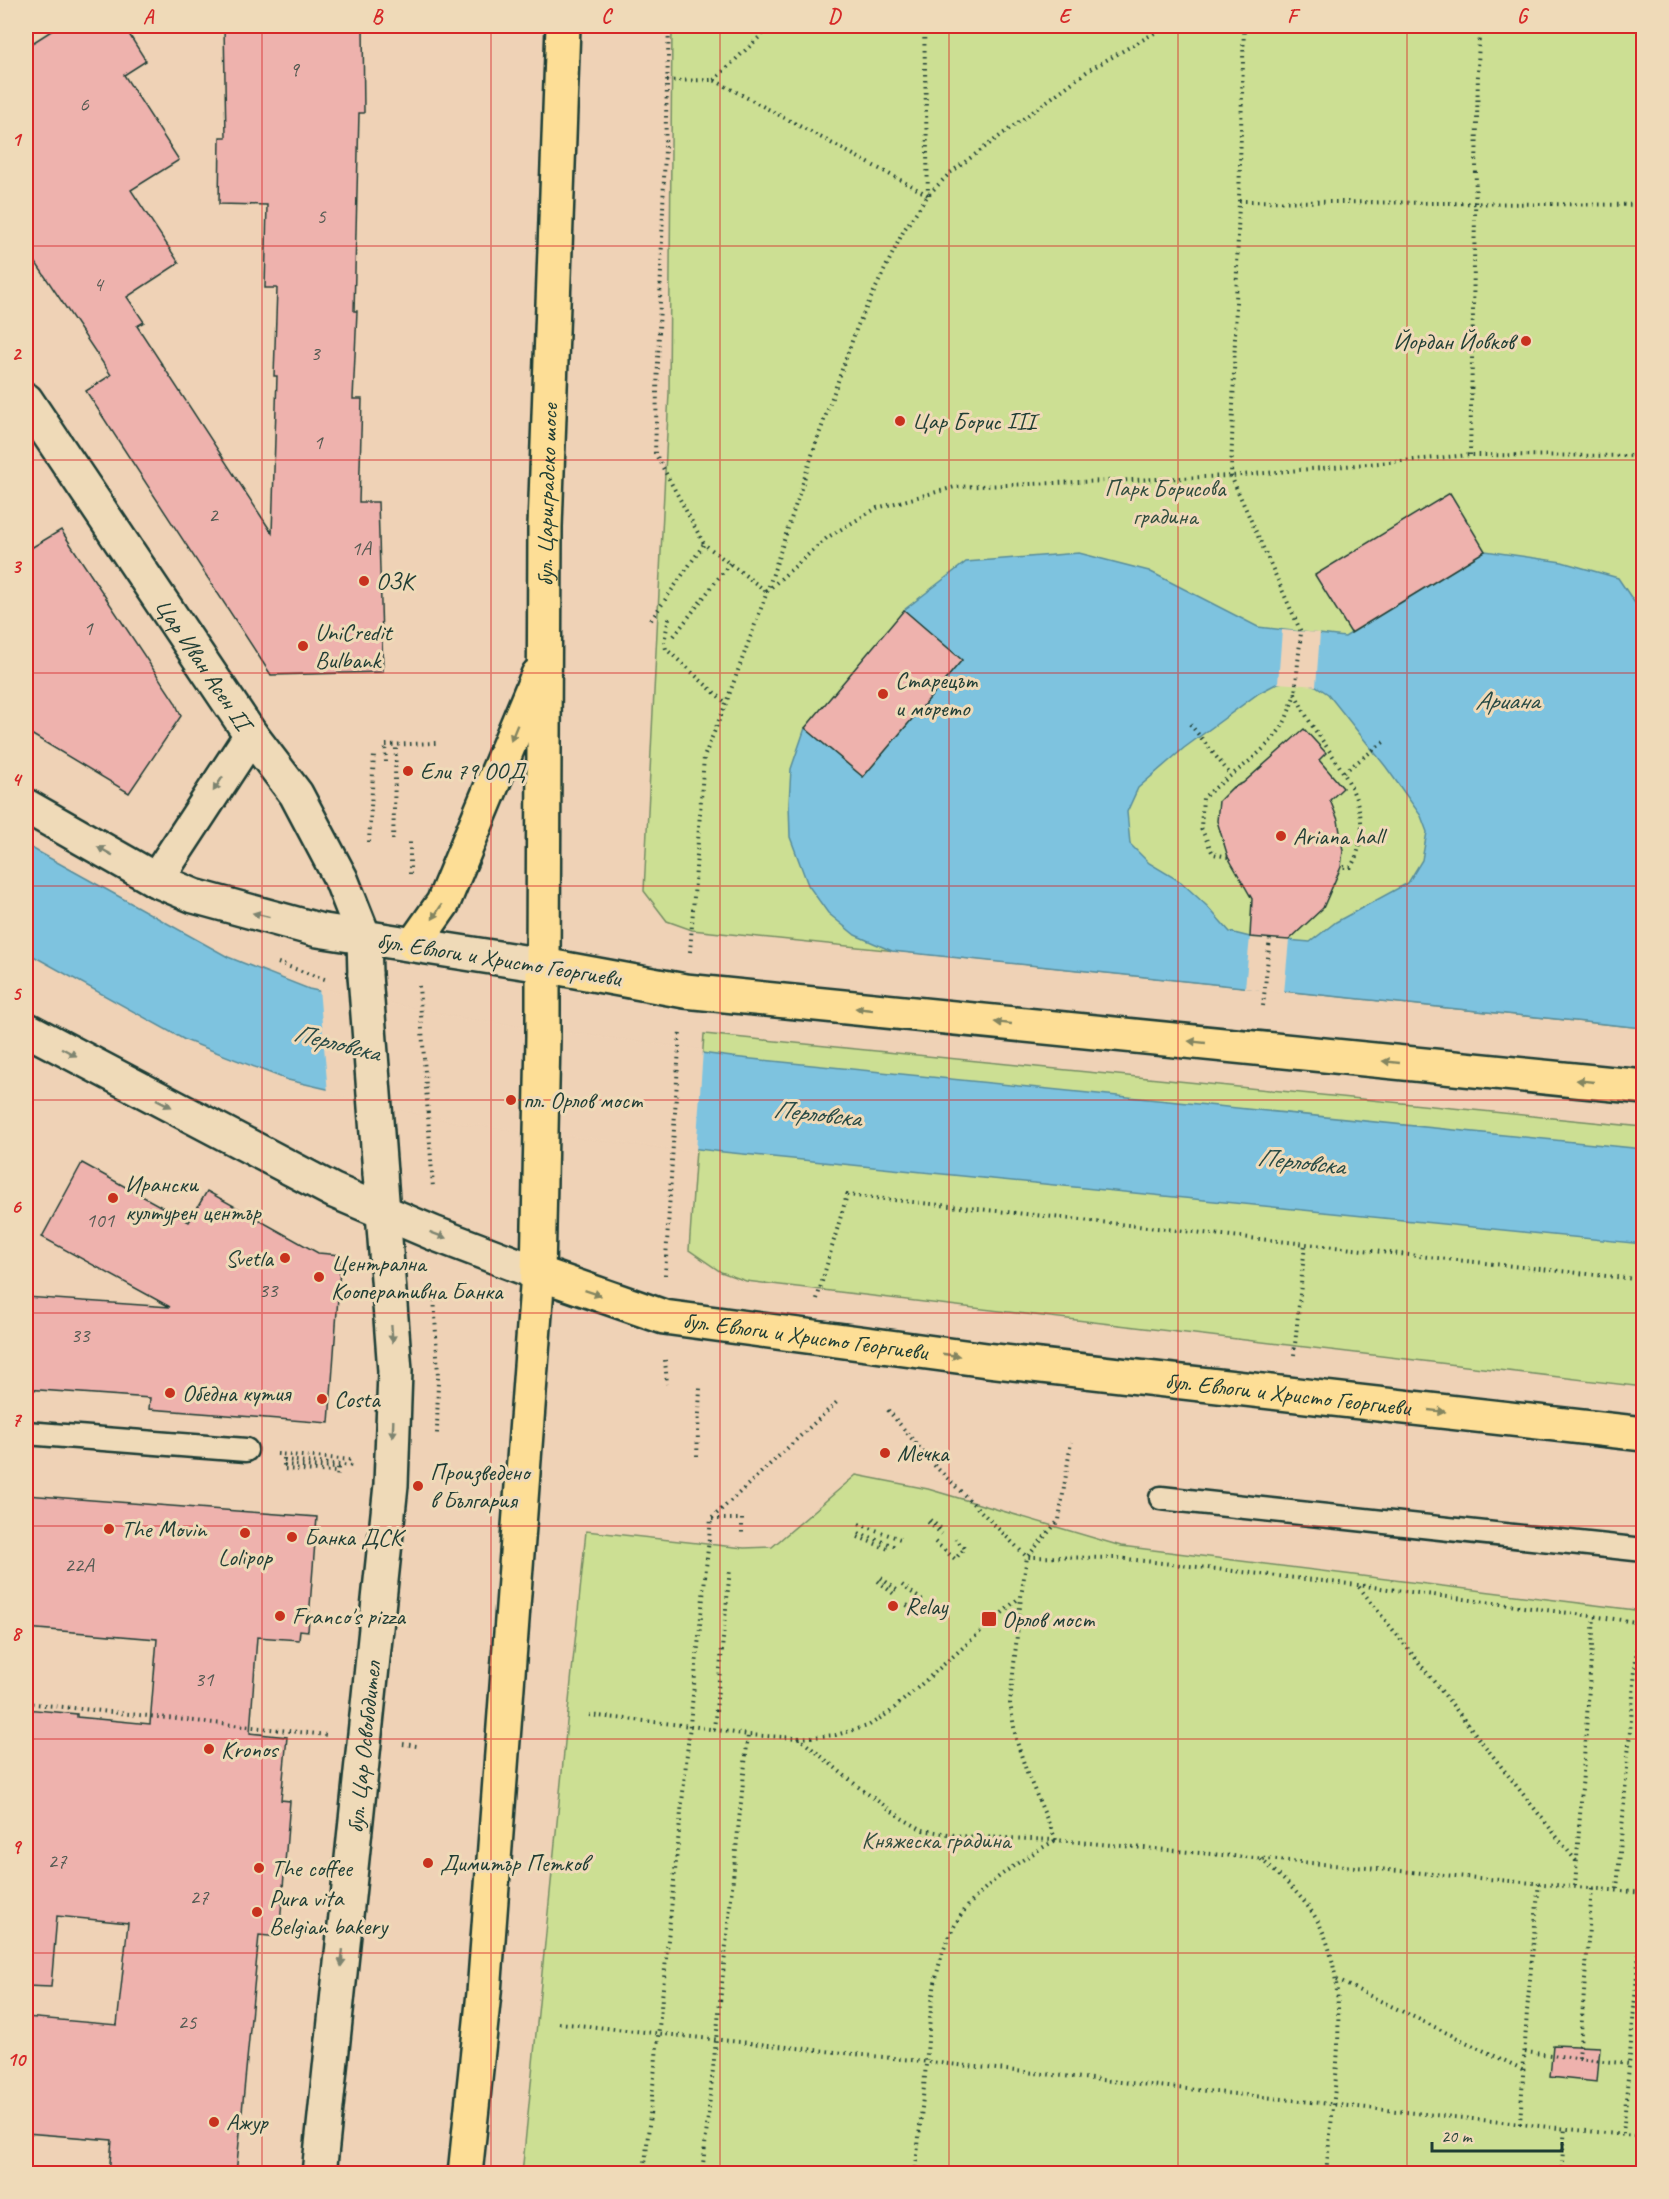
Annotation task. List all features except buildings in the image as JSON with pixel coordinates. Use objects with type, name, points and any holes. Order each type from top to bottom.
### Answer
[{"type":"main road","name":"бул. Цариградско шосе","points":[[538,1274],[544,1010],[545,527],[563,26]]},
{"type":"main road","points":[[414,944],[443,903],[544,660]]},
{"type":"main road","name":"бул. Евлоги и Христо Георгиеви","points":[[543,965],[685,991],[1644,1087]]},
{"type":"main road","points":[[465,2174],[484,1993],[538,1274]]},
{"type":"main road","name":"бул. Евлоги и Христо Георгиеви","points":[[538,1274],[664,1317],[987,1360],[1644,1434]]},
{"type":"street","name":"Цар Иван Асен II","points":[[26,400],[251,735],[296,794],[341,879],[364,937],[380,1173]]},
{"type":"street","points":[[156,879],[251,735]]},
{"type":"street","name":"бул. Евлоги и Христо Георгиеви","points":[[26,806],[156,879],[194,896],[318,930],[543,965]]},
{"type":"street","name":"бул. Евлоги и Христо Георгиеви","points":[[26,1029],[327,1187],[384,1213],[538,1274]]},
{"type":"street","name":"бул. Цар Освободител","points":[[319,2174],[392,1473],[395,1371],[380,1173]]},
{"type":"lane","points":[[26,1433],[246,1450]]},
{"type":"lane","points":[[1161,1498],[1644,1550]]},
{"type":"path","points":[[669,26],[655,453],[704,543],[767,592]]},
{"type":"path","points":[[714,81],[771,26]]},
{"type":"path","points":[[924,26],[928,195]]},
{"type":"path","points":[[690,962],[704,757],[767,592],[857,327],[904,230],[928,195],[950,173],[1089,70],[1167,26]]},
{"type":"path","points":[[1228,857],[1213,854],[1201,828],[1203,798],[1230,774],[1254,759],[1269,744],[1284,722],[1295,694],[1300,632],[1231,476],[1244,26]]},
{"type":"path","points":[[1470,455],[1479,26]]},
{"type":"path","points":[[667,81],[714,81],[928,195]]},
{"type":"path","points":[[1239,201],[1644,205]]},
{"type":"path","points":[[767,592],[828,537],[877,508],[955,487],[1231,476],[1470,455],[1644,456]]},
{"type":"path","points":[[651,620],[704,543]]},
{"type":"path","points":[[674,636],[730,563]]},
{"type":"path","points":[[669,618],[664,642],[666,649],[726,703]]},
{"type":"path","points":[[1295,694],[1311,724],[1344,772],[1356,800],[1362,823],[1357,855],[1351,867],[1341,867]]},
{"type":"path","points":[[1190,724],[1230,774]]},
{"type":"path","points":[[1344,772],[1385,741]]},
{"type":"path","points":[[386,762],[385,745],[436,743]]},
{"type":"path","points":[[393,840],[396,748]]},
{"type":"path","points":[[369,842],[374,755]]},
{"type":"path","points":[[410,885],[411,839]]},
{"type":"path","points":[[1263,1006],[1270,938]]},
{"type":"path","points":[[419,986],[433,1188]]},
{"type":"path","points":[[665,1281],[665,1243],[680,1030]]},
{"type":"path","points":[[816,1301],[848,1195],[1644,1280]]},
{"type":"path","points":[[1294,1356],[1305,1244]]},
{"type":"path","points":[[434,1294],[438,1376],[437,1434]]},
{"type":"path","points":[[665,1360],[667,1384]]},
{"type":"path","points":[[697,1456],[700,1388]]},
{"type":"path","points":[[644,2174],[711,1519],[837,1402]]},
{"type":"path","points":[[888,1410],[932,1463],[1027,1557],[1118,1558],[1358,1585],[1641,1622],[1617,1889]]},
{"type":"path","points":[[1056,1840],[1027,1773],[1016,1739],[1010,1703],[1027,1557],[1059,1520],[1071,1442]]},
{"type":"path","points":[[337,1479],[337,1472],[284,1469],[284,1454],[359,1461]]},
{"type":"path","points":[[284,1462],[355,1466]]},
{"type":"path","points":[[711,1519],[742,1519],[742,1534]]},
{"type":"path","points":[[929,1521],[943,1533]]},
{"type":"path","points":[[859,1524],[900,1539]]},
{"type":"path","points":[[859,1535],[892,1548]]},
{"type":"path","points":[[935,1542],[955,1559],[965,1548],[955,1539]]},
{"type":"path","points":[[714,1729],[730,1569]]},
{"type":"path","points":[[880,1579],[896,1593]]},
{"type":"path","points":[[903,1585],[923,1601],[915,1611],[904,1603]]},
{"type":"path","points":[[1358,1585],[1576,1862]]},
{"type":"path","points":[[589,1715],[691,1726],[748,1735],[799,1738],[836,1735],[868,1726],[890,1712],[1021,1597]]},
{"type":"path","points":[[1575,1886],[1594,1617]]},
{"type":"path","points":[[26,1703],[364,1738],[417,1746]]},
{"type":"path","points":[[702,2174],[748,1735]]},
{"type":"path","points":[[799,1738],[861,1789],[903,1819],[923,1830],[961,1836],[1056,1840],[1539,1882],[1617,1889],[1644,1894],[1623,2134]]},
{"type":"path","points":[[915,2174],[931,2004],[946,1943],[967,1907],[1023,1858],[1056,1840]]},
{"type":"path","points":[[1261,1858],[1300,1897],[1317,1920],[1327,1942],[1337,1980],[1339,2036],[1326,2174]]},
{"type":"path","points":[[1520,2124],[1539,1882]]},
{"type":"path","points":[[1579,2058],[1592,1888]]},
{"type":"path","points":[[1337,1980],[1524,2070]]},
{"type":"path","points":[[559,2023],[1644,2137]]},
{"type":"path","points":[[1525,2052],[1629,2064]]},
{"type":"path","points":[[1562,2174],[1565,2128]]},
{"type":"green space","name":"Парк Борисова градина","points":[[672,26],[1643,26],[1643,1028],[692,930],[667,921],[644,891],[669,393]]},
{"type":"green space","points":[[704,1034],[1643,1127],[1643,1387],[746,1281],[721,1272],[689,1250]]},
{"type":"green space","name":"Княжеска градина","points":[[856,1475],[928,1489],[1121,1546],[1643,1611],[1643,2173],[522,2174],[586,1531],[744,1548],[772,1547]]},
{"type":"water","name":"Ариана","points":[[1485,551],[1562,562],[1618,578],[1643,615],[1643,1028],[892,951],[855,935],[828,913],[808,885],[790,837],[789,803],[791,769],[805,728],[863,777],[962,660],[904,610],[966,562],[1079,553],[1149,571],[1258,627],[1345,637]],"holes":[[[1295,680],[1316,686],[1328,694],[1386,767],[1421,816],[1427,832],[1422,860],[1408,883],[1336,922],[1310,942],[1250,937],[1230,932],[1181,882],[1149,863],[1130,844],[1127,812],[1138,788],[1184,748],[1259,693],[1278,683]]]},
{"type":"water","name":"Перловска","points":[[26,845],[228,957],[309,989],[463,1022],[732,1057],[1643,1149],[1643,1244],[723,1152],[461,1120],[288,1080],[185,1040],[26,952]]},
{"type":"pier","points":[[1282,630],[1320,633],[1316,686],[1278,683]]},
{"type":"pier","points":[[1250,937],[1289,940],[1284,993],[1245,988]]},
{"type":"pier","points":[[319,988],[463,1019],[703,1050],[696,1152],[461,1123],[328,1093]]},
{"type":"place","name":"Йордан Йовков","points":[[1526,341]]},
{"type":"place","name":"Цар Борис III","points":[[900,421]]},
{"type":"place","name":"ОЗК","points":[[364,581]]},
{"type":"place","name":"UniCredit Bulbank","points":[[303,646]]},
{"type":"place","name":"Старецът и морето","points":[[883,694]]},
{"type":"place","name":"Ели 79 ООД","points":[[408,771]]},
{"type":"place","name":"Ariana hall","points":[[1281,836]]},
{"type":"place","name":"пл. Орлов мост","points":[[511,1100]]},
{"type":"place","name":"Ирански културен център","points":[[113,1198]]},
{"type":"place","name":"Svetla","points":[[285,1258]]},
{"type":"place","name":"Централна Кооперативна Банка","points":[[319,1277]]},
{"type":"place","name":"Обедна кутия","points":[[170,1393]]},
{"type":"place","name":"Costa","points":[[322,1399]]},
{"type":"place","name":"Мечка","points":[[885,1453]]},
{"type":"place","name":"Произведено в България","points":[[418,1486]]},
{"type":"place","name":"The Movin","points":[[109,1529]]},
{"type":"place","name":"Lolipop","points":[[245,1533]]},
{"type":"place","name":"Банка ДСК","points":[[292,1537]]},
{"type":"place","name":"Relay","points":[[893,1606]]},
{"type":"place","name":"Franco's pizza","points":[[280,1616]]},
{"type":"place","name":"Орлов мост","points":[[989,1619]]},
{"type":"place","name":"Kronos","points":[[209,1749]]},
{"type":"place","name":"Димитър Петков","points":[[428,1863]]},
{"type":"place","name":"The coffee","points":[[259,1868]]},
{"type":"place","name":"Pura vita Belgian bakery","points":[[257,1912]]},
{"type":"place","name":"Ажур","points":[[214,2122]]}]
